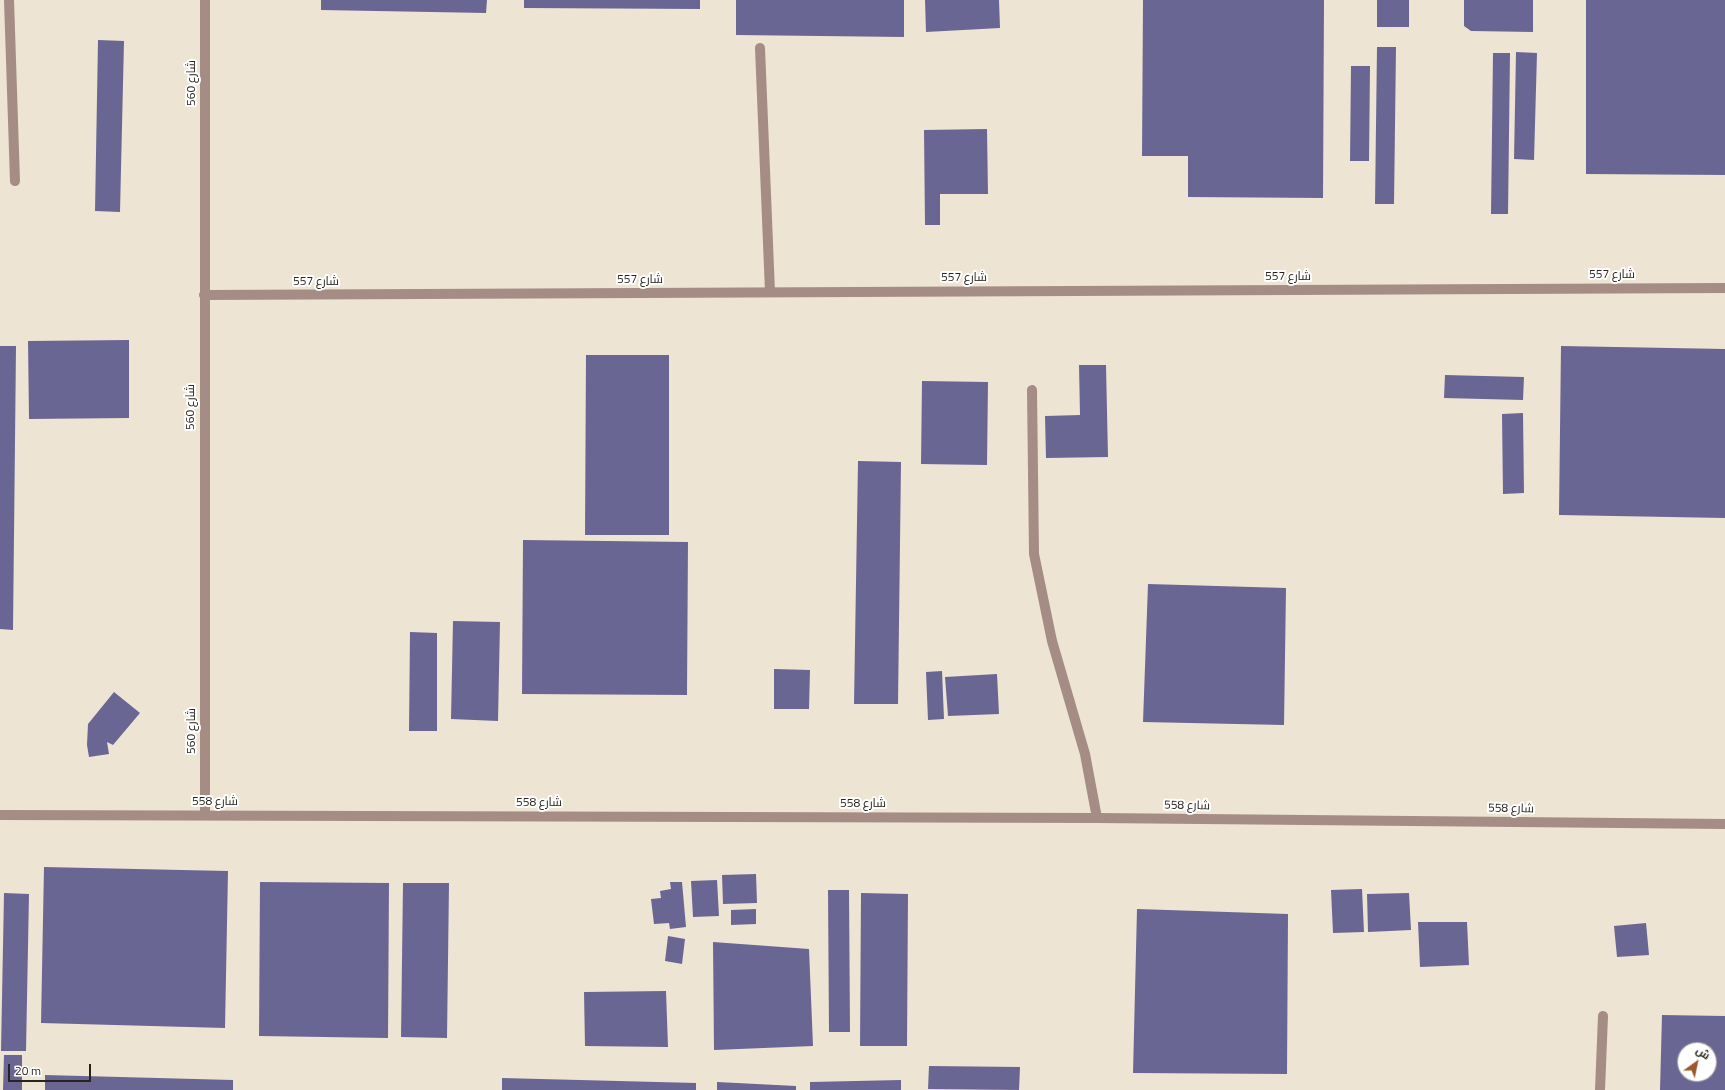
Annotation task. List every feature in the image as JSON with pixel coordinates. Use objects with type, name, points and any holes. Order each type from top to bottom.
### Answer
[{"type":"street","points":[[9,0],[15,181]]},
{"type":"street","name":"شارع 560","points":[[205,0],[205,815]]},
{"type":"street","points":[[760,48],[770,292]]},
{"type":"street","name":"شارع 557","points":[[204,295],[1725,288]]},
{"type":"street","points":[[1032,390],[1034,554],[1052,642],[1085,754],[1097,818]]},
{"type":"street","name":"شارع 558","points":[[0,815],[1097,818],[1725,824]]},
{"type":"street","points":[[1600,1090],[1603,1016]]},
{"type":"building","points":[[321,0],[487,0],[486,13],[321,10]]},
{"type":"building","points":[[524,0],[700,0],[700,9],[524,8]]},
{"type":"building","points":[[736,0],[904,0],[904,37],[736,35]]},
{"type":"building","points":[[925,0],[999,0],[1000,28],[926,32]]},
{"type":"building","points":[[1143,0],[1324,0],[1323,198],[1188,197],[1188,156],[1142,156]]},
{"type":"building","points":[[1377,0],[1409,0],[1409,27],[1377,27]]},
{"type":"building","points":[[1464,0],[1533,0],[1533,32],[1471,31],[1464,26]]},
{"type":"building","points":[[1586,0],[1725,0],[1725,175],[1586,174]]},
{"type":"building","points":[[98,40],[124,41],[120,212],[95,211]]},
{"type":"building","points":[[1377,47],[1396,47],[1394,204],[1375,204]]},
{"type":"building","points":[[1516,52],[1537,53],[1534,160],[1514,159]]},
{"type":"building","points":[[1493,53],[1510,53],[1508,214],[1491,214]]},
{"type":"building","points":[[1351,66],[1370,66],[1369,161],[1350,161]]},
{"type":"building","points":[[987,129],[988,194],[940,194],[940,225],[925,225],[924,130]]},
{"type":"building","points":[[129,340],[129,418],[29,419],[28,341]]},
{"type":"building","points":[[0,346],[16,346],[13,630],[0,629]]},
{"type":"building","points":[[1561,346],[1725,349],[1725,518],[1559,515]]},
{"type":"building","points":[[586,355],[669,355],[669,535],[585,535]]},
{"type":"building","points":[[1079,365],[1106,365],[1108,457],[1046,458],[1045,416],[1080,415]]},
{"type":"building","points":[[1445,375],[1524,377],[1523,400],[1444,398]]},
{"type":"building","points":[[922,381],[988,382],[987,465],[921,464]]},
{"type":"building","points":[[1523,413],[1524,493],[1503,494],[1502,414]]},
{"type":"building","points":[[858,461],[901,462],[898,704],[854,704]]},
{"type":"building","points":[[523,540],[688,542],[687,695],[522,694]]},
{"type":"building","points":[[1148,584],[1286,588],[1284,725],[1143,722]]},
{"type":"building","points":[[453,621],[500,622],[498,721],[451,719]]},
{"type":"building","points":[[410,632],[437,633],[437,731],[409,731]]},
{"type":"building","points":[[774,669],[810,670],[809,709],[774,709]]},
{"type":"building","points":[[942,671],[944,719],[928,720],[926,672]]},
{"type":"building","points":[[997,674],[999,714],[948,716],[945,677]]},
{"type":"building","points":[[114,692],[140,713],[113,745],[107,742],[109,754],[89,757],[87,745],[88,724]]},
{"type":"building","points":[[44,867],[228,871],[225,1028],[41,1023]]},
{"type":"building","points":[[756,874],[757,903],[723,904],[722,875]]},
{"type":"building","points":[[717,880],[719,916],[693,917],[691,881]]},
{"type":"building","points":[[260,882],[389,883],[388,1038],[259,1036]]},
{"type":"building","points":[[670,882],[682,882],[686,927],[670,929],[669,923],[654,924],[651,899],[661,898],[660,891],[671,889]]},
{"type":"building","points":[[403,883],[449,883],[447,1038],[401,1037]]},
{"type":"building","points":[[1362,889],[1364,932],[1333,933],[1331,890]]},
{"type":"building","points":[[828,890],[849,890],[850,1032],[829,1032]]},
{"type":"building","points":[[4,893],[29,894],[26,1051],[1,1051]]},
{"type":"building","points":[[861,893],[908,894],[907,1046],[860,1046]]},
{"type":"building","points":[[1409,893],[1411,930],[1368,932],[1367,894]]},
{"type":"building","points":[[756,909],[756,924],[731,925],[731,910]]},
{"type":"building","points":[[1137,909],[1288,914],[1287,1074],[1133,1073]]},
{"type":"building","points":[[1418,922],[1467,922],[1469,965],[1420,967]]},
{"type":"building","points":[[1646,923],[1649,955],[1617,957],[1614,926]]},
{"type":"building","points":[[668,936],[685,939],[682,964],[665,961]]},
{"type":"building","points":[[713,942],[809,949],[813,1046],[714,1050]]},
{"type":"building","points":[[666,991],[668,1047],[585,1046],[584,992]]},
{"type":"building","points":[[1662,1015],[1725,1016],[1725,1090],[1660,1090]]},
{"type":"building","points":[[4,1055],[22,1055],[22,1090],[3,1090]]},
{"type":"building","points":[[929,1066],[1020,1067],[1019,1090],[928,1089]]},
{"type":"building","points":[[45,1075],[233,1080],[233,1090],[45,1090]]},
{"type":"building","points":[[502,1078],[696,1083],[696,1090],[502,1090]]},
{"type":"building","points":[[901,1080],[901,1090],[810,1090],[810,1082]]},
{"type":"building","points":[[717,1082],[796,1086],[796,1090],[717,1090]]}]
